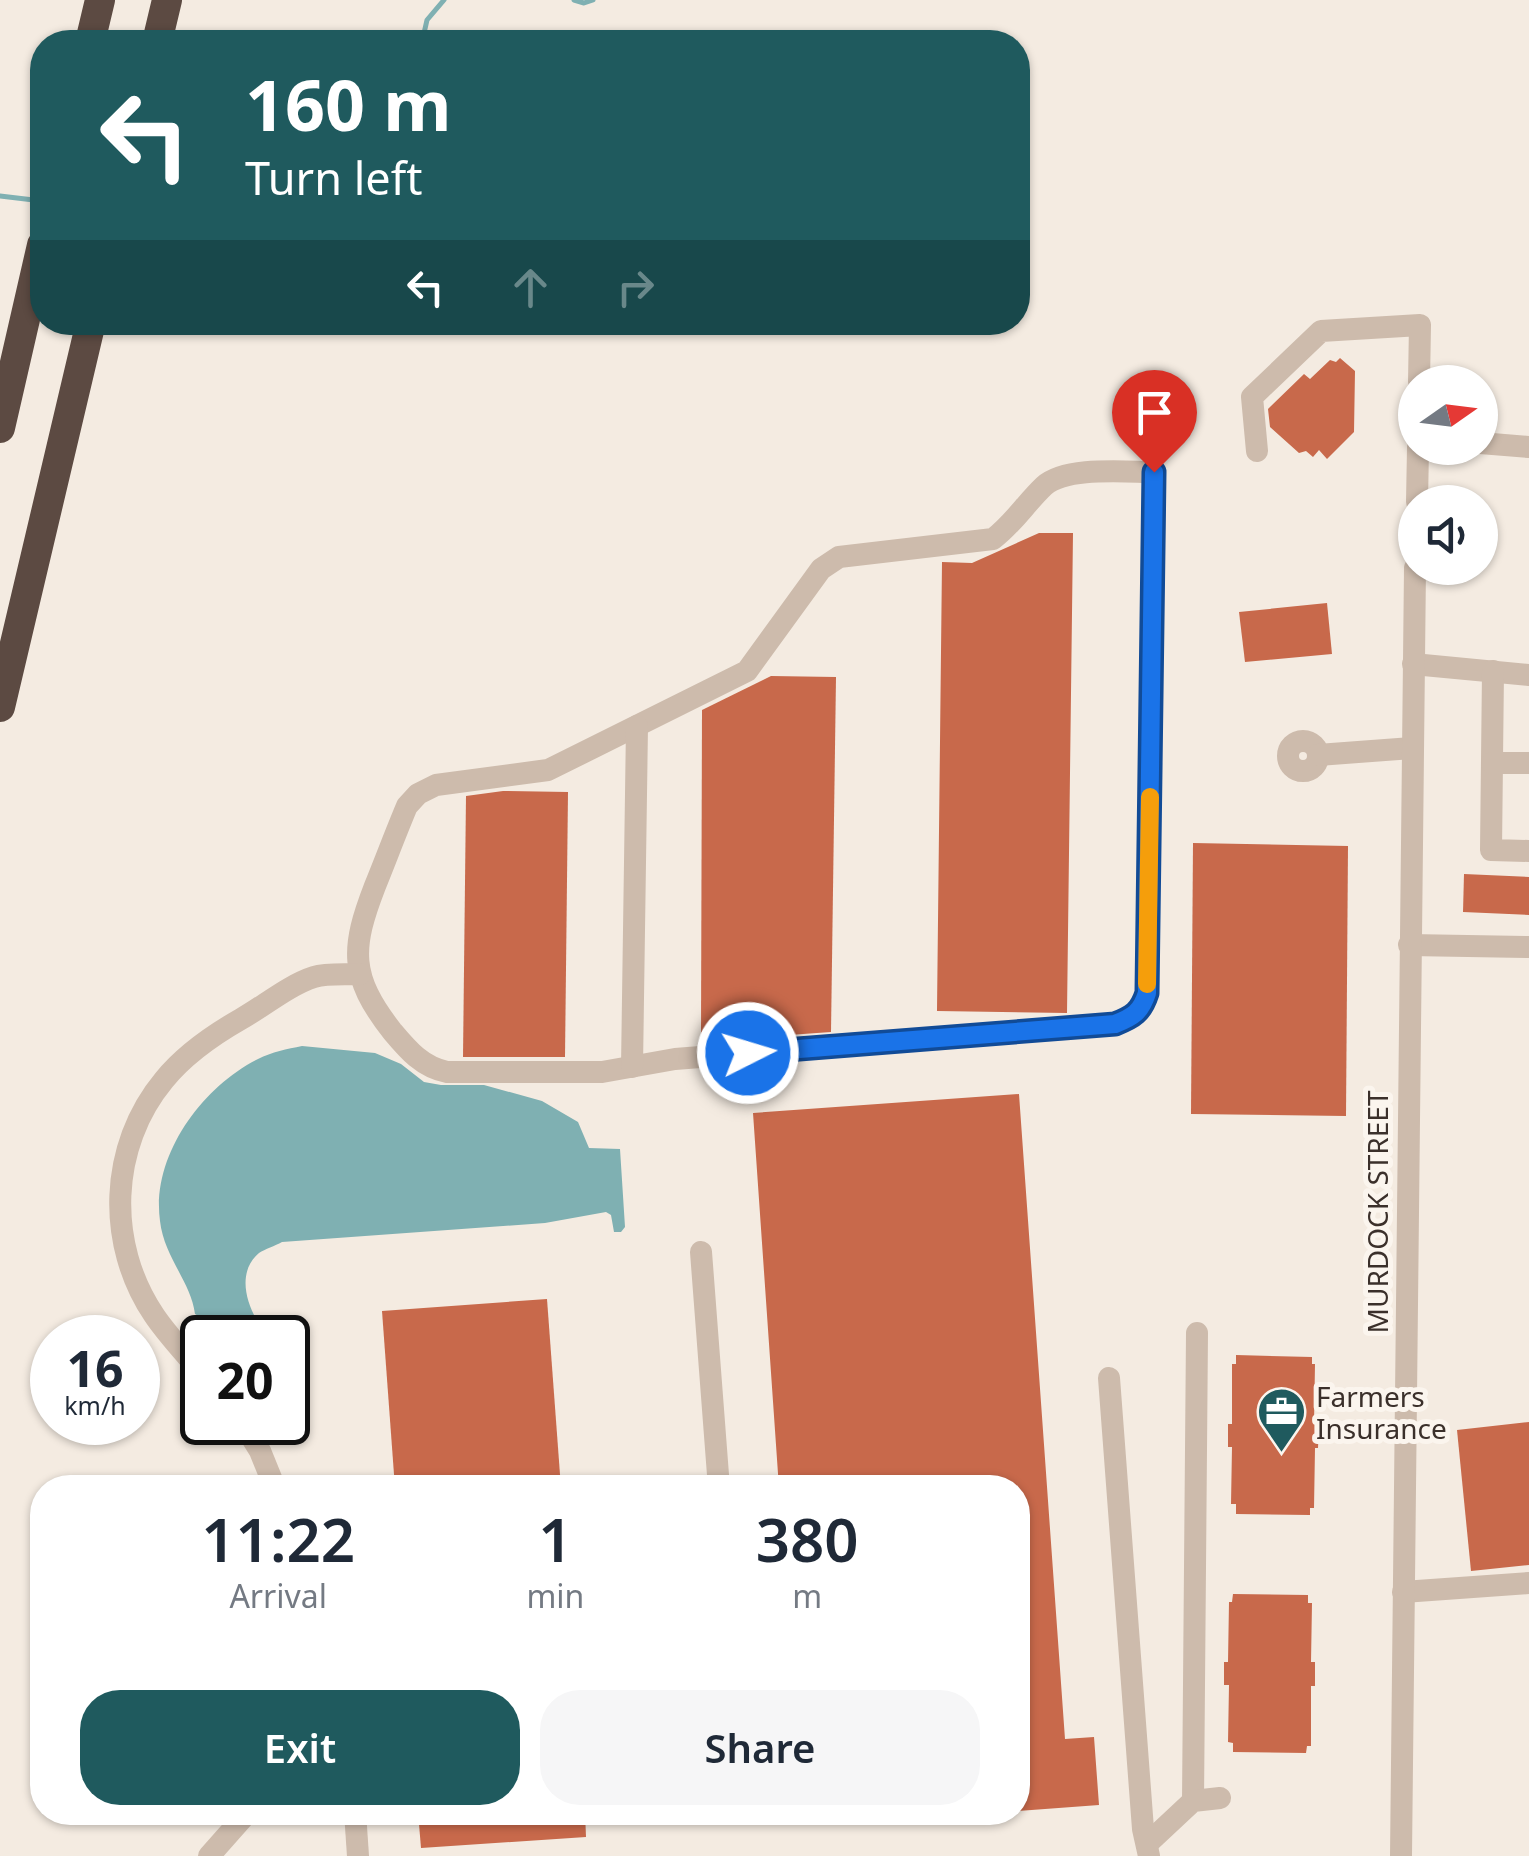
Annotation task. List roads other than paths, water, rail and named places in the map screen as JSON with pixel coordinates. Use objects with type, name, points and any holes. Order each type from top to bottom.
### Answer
[{"type":"highway","points":[[93,30],[100,0]]},
{"type":"highway","points":[[160,30],[167,0]]},
{"type":"highway","points":[[0,428],[30,298]]},
{"type":"highway","points":[[0,706],[88,335]]},
{"type":"street","points":[[1257,451],[1252,396],[1321,331],[1420,325],[1419,365]]},
{"type":"street","points":[[1498,444],[1529,447]]},
{"type":"street","points":[[1154,472],[1147,993],[1143,1006],[1132,1018],[1115,1024],[675,1058],[602,1072],[434,1069],[414,1056],[386,1023],[360,974],[357,940],[360,923],[412,799],[436,785],[548,770],[637,726],[747,671],[822,569],[839,558],[863,552],[993,539],[1046,483],[1065,475],[1154,472]]},
{"type":"street","name":"MURDOCK STREET","points":[[1401,1856],[1415,585]]},
{"type":"street","points":[[1413,664],[1529,675]]},
{"type":"street","points":[[1492,671],[1490,850],[1529,851]]},
{"type":"street","points":[[632,1067],[637,726]]},
{"type":"street","points":[[1318,755],[1412,748]]},
{"type":"street","points":[[1492,763],[1529,763]]},
{"type":"street","points":[[1409,945],[1529,947]]},
{"type":"street","points":[[180,1347],[154,1315],[124,1248],[120,1180],[129,1141],[142,1110],[187,1056],[221,1030],[315,976],[360,974]]},
{"type":"street","points":[[701,1252],[718,1475]]},
{"type":"street","points":[[1193,1801],[1196,1333]]},
{"type":"street","points":[[1108,1378],[1148,1850]]},
{"type":"street","points":[[256,1445],[270,1475]]},
{"type":"street","points":[[1403,1592],[1529,1584]]},
{"type":"street","points":[[1148,1850],[1193,1801],[1220,1798]]},
{"type":"street","points":[[210,1856],[237,1825]]},
{"type":"street","points":[[356,1825],[358,1856]]},
{"type":"water","points":[[302,1046],[375,1053],[401,1064],[424,1082],[484,1085],[542,1101],[578,1122],[589,1148],[620,1149],[625,1227],[614,1232],[611,1215],[606,1212],[545,1223],[282,1242],[259,1253],[251,1262],[246,1284],[254,1315],[197,1315],[162,1234],[159,1197],[164,1172],[172,1149],[200,1105],[237,1071],[274,1053]]},
{"type":"waterway","points":[[425,30],[427,20],[444,0]]},
{"type":"waterway","points":[[574,0],[593,0]]},
{"type":"waterway","points":[[0,196],[30,200]]},
{"type":"place","name":"Farmers Insurance","points":[[1281,1454]]}]
